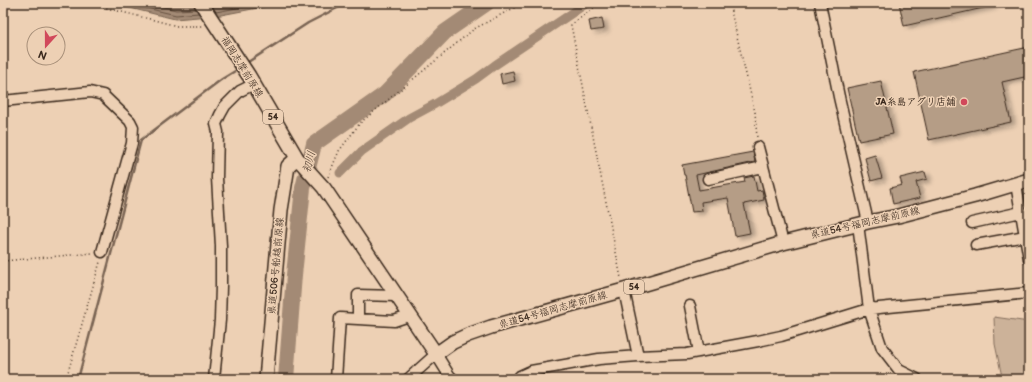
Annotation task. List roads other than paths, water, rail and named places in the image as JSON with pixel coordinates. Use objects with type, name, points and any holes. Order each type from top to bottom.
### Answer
[{"type":"main road","name":"福岡志摩前原線","points":[[201,3],[251,80],[297,158],[324,188],[398,296]]},
{"type":"main road","name":"県道506号船越前原線","points":[[266,379],[281,210],[288,166],[297,158]]},
{"type":"main road","name":"県道54号福岡志摩前原線","points":[[436,354],[453,342],[491,327],[624,290],[783,243],[898,216],[1029,180]]},
{"type":"main road","name":"54","points":[[398,296],[436,354]]},
{"type":"street","points":[[820,3],[863,223],[869,309],[882,348],[899,370],[917,379]]},
{"type":"street","points":[[214,379],[220,320],[221,286],[221,246],[217,178],[218,132],[216,124],[225,106],[251,80]]},
{"type":"street","points":[[3,101],[90,92],[103,96],[130,121],[133,127],[132,143],[102,252]]},
{"type":"street","points":[[758,147],[783,243]]},
{"type":"street","points":[[708,179],[763,167]]},
{"type":"street","points":[[1016,184],[1029,259]]},
{"type":"street","points":[[972,223],[1021,212]]},
{"type":"street","points":[[976,245],[1025,236]]},
{"type":"street","points":[[624,290],[638,356]]},
{"type":"street","points":[[517,379],[531,371],[599,359],[687,354],[781,336],[869,309],[1029,293]]},
{"type":"street","points":[[358,319],[358,295],[398,296]]},
{"type":"street","points":[[690,306],[700,352]]},
{"type":"street","points":[[336,379],[340,318],[394,320],[403,318],[410,314]]},
{"type":"street","points":[[408,379],[436,354],[453,379]]},
{"type":"water","points":[[109,3],[284,3],[221,15],[175,19]]},
{"type":"waterway","points":[[245,64],[308,23],[347,3]]},
{"type":"waterway","name":"初川","points":[[286,379],[294,275],[303,188],[314,144],[385,94],[445,32],[487,3]]},
{"type":"waterway","points":[[340,173],[362,151],[409,118],[476,79],[587,3]]},
{"type":"waterway","points":[[78,379],[141,140],[222,79],[240,68]]},
{"type":"place","name":"JA糸島アグリ店舗","points":[[964,102]]}]
